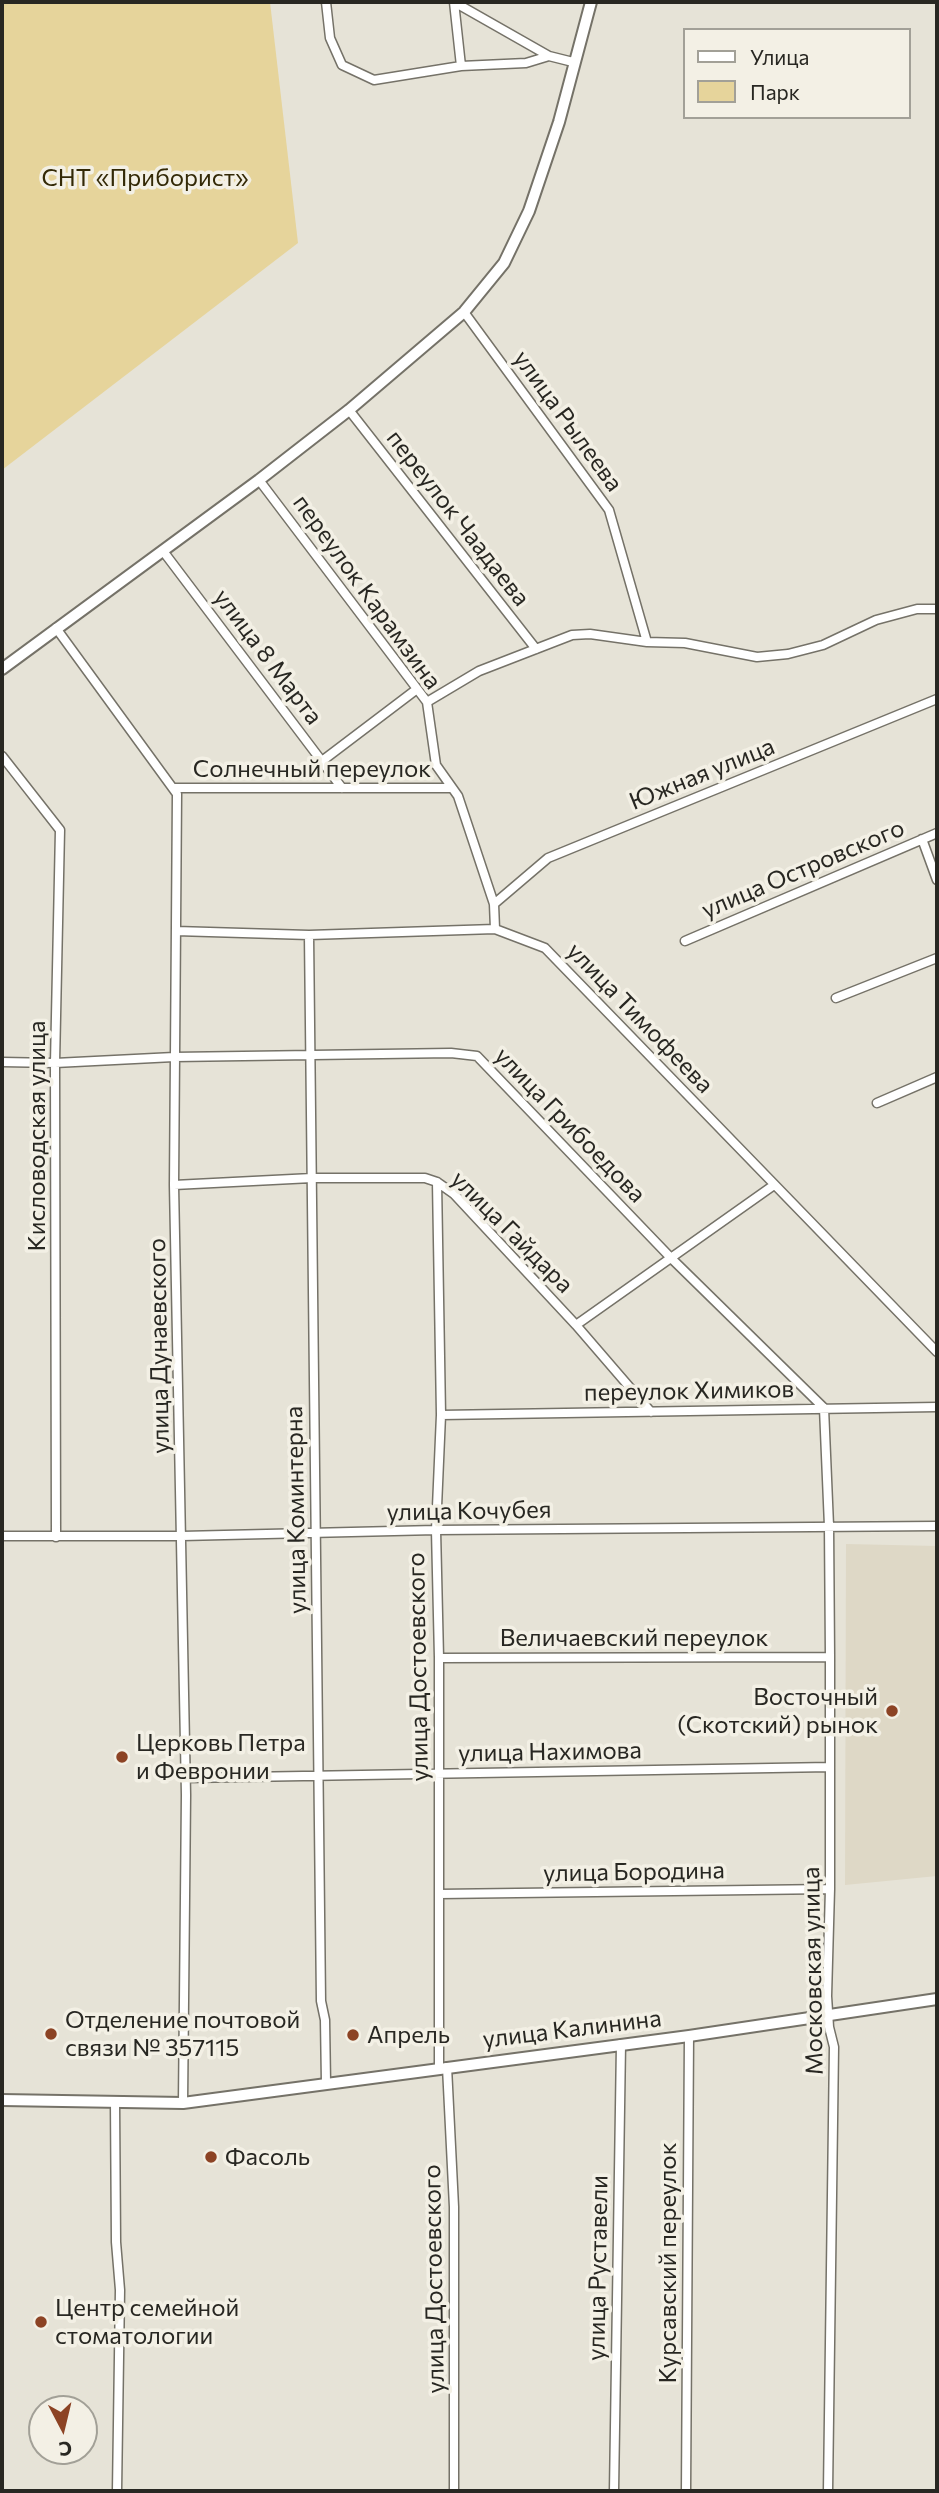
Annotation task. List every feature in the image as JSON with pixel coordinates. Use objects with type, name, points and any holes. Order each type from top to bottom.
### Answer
[{"type":"main road","points":[[2,669],[259,480],[349,410],[464,312],[504,263],[529,211],[559,122],[591,2]]},
{"type":"main road","name":"улица Калинина","points":[[2,2100],[183,2103],[689,2036],[937,1999]]},
{"type":"street","points":[[326,2],[330,38],[342,65],[374,80],[461,66],[526,63],[549,56]]},
{"type":"street","points":[[454,2],[461,66]]},
{"type":"street","points":[[454,2],[549,56],[573,62]]},
{"type":"street","name":"улица Рылеева","points":[[464,312],[609,510],[647,642]]},
{"type":"street","name":"переулок Чаадаева","points":[[349,410],[536,649]]},
{"type":"street","name":"переулок Карамзина","points":[[259,480],[427,702],[436,765],[458,796],[494,904],[495,929]]},
{"type":"street","name":"улица 8 Марта","points":[[163,551],[342,788]]},
{"type":"street","points":[[427,702],[479,671],[572,635],[685,643],[757,657],[788,654],[823,645],[876,620],[917,609],[937,609]]},
{"type":"street","name":"улица Дунаевского","points":[[56,628],[177,794],[174,1185],[186,1778],[183,2103]]},
{"type":"street","points":[[322,761],[417,689]]},
{"type":"street","name":"Южная улица","points":[[494,904],[548,858],[937,699]]},
{"type":"street","name":"Кисловодская улица","points":[[2,756],[61,830],[55,1063],[56,1537]]},
{"type":"street","name":"Солнечный переулок","points":[[173,788],[452,788]]},
{"type":"street","name":"улица Островского","points":[[685,941],[937,833]]},
{"type":"street","points":[[922,839],[937,880]]},
{"type":"street","name":"улица Тимофеева","points":[[176,931],[309,935],[495,929],[545,948],[937,1352]]},
{"type":"street","name":"улица Коминтерна","points":[[309,935],[321,2001],[326,2083]]},
{"type":"street","points":[[836,998],[937,958]]},
{"type":"street","name":"улица Грибоедова","points":[[2,1062],[55,1063],[174,1056],[451,1053],[477,1056],[671,1258],[824,1408]]},
{"type":"street","points":[[877,1103],[937,1077]]},
{"type":"street","name":"улица Гайдара","points":[[174,1185],[312,1178],[425,1178],[437,1182],[454,1194],[576,1325],[651,1412]]},
{"type":"street","name":"улица Достоевского","points":[[437,1182],[441,1415],[436,1530],[439,1894],[443,2068],[454,2207],[454,2491]]},
{"type":"street","points":[[576,1325],[774,1185]]},
{"type":"street","name":"переулок Химиков","points":[[441,1415],[937,1407]]},
{"type":"street","name":"Московская улица","points":[[824,1408],[829,1526],[830,1657],[827,1996],[834,2047],[828,2491]]},
{"type":"street","name":"улица Кочубея","points":[[2,1536],[937,1526]]},
{"type":"street","name":"Величаевский переулок","points":[[439,1658],[830,1657]]},
{"type":"street","name":"улица Нахимова","points":[[186,1778],[830,1767]]},
{"type":"street","name":"улица Бородина","points":[[439,1894],[830,1889]]},
{"type":"street","name":"Курсавский переулок","points":[[686,2491],[689,2036]]},
{"type":"street","name":"улица Руставели","points":[[614,2491],[621,2044]]},
{"type":"street","points":[[115,2102],[116,2242],[120,2290],[117,2491]]},
{"type":"shaded area","name":"Восточный (Скотский) рынок","points":[[846,1544],[937,1546],[937,1876],[845,1885]]},
{"type":"green space","name":"СНТ «Приборист»","points":[[2,2],[270,2],[298,243],[2,470]]},
{"type":"place","name":"Восточный (Скотский) рынок","points":[[892,1711]]},
{"type":"place","name":"Церковь Петра и Февронии","points":[[122,1757]]},
{"type":"place","name":"Отделение почтовой связи № 357115","points":[[51,2034]]},
{"type":"place","name":"Апрель","points":[[353,2035]]},
{"type":"place","name":"Фасоль","points":[[211,2157]]},
{"type":"place","name":"Центр cемейной cтоматологии","points":[[41,2322]]}]
